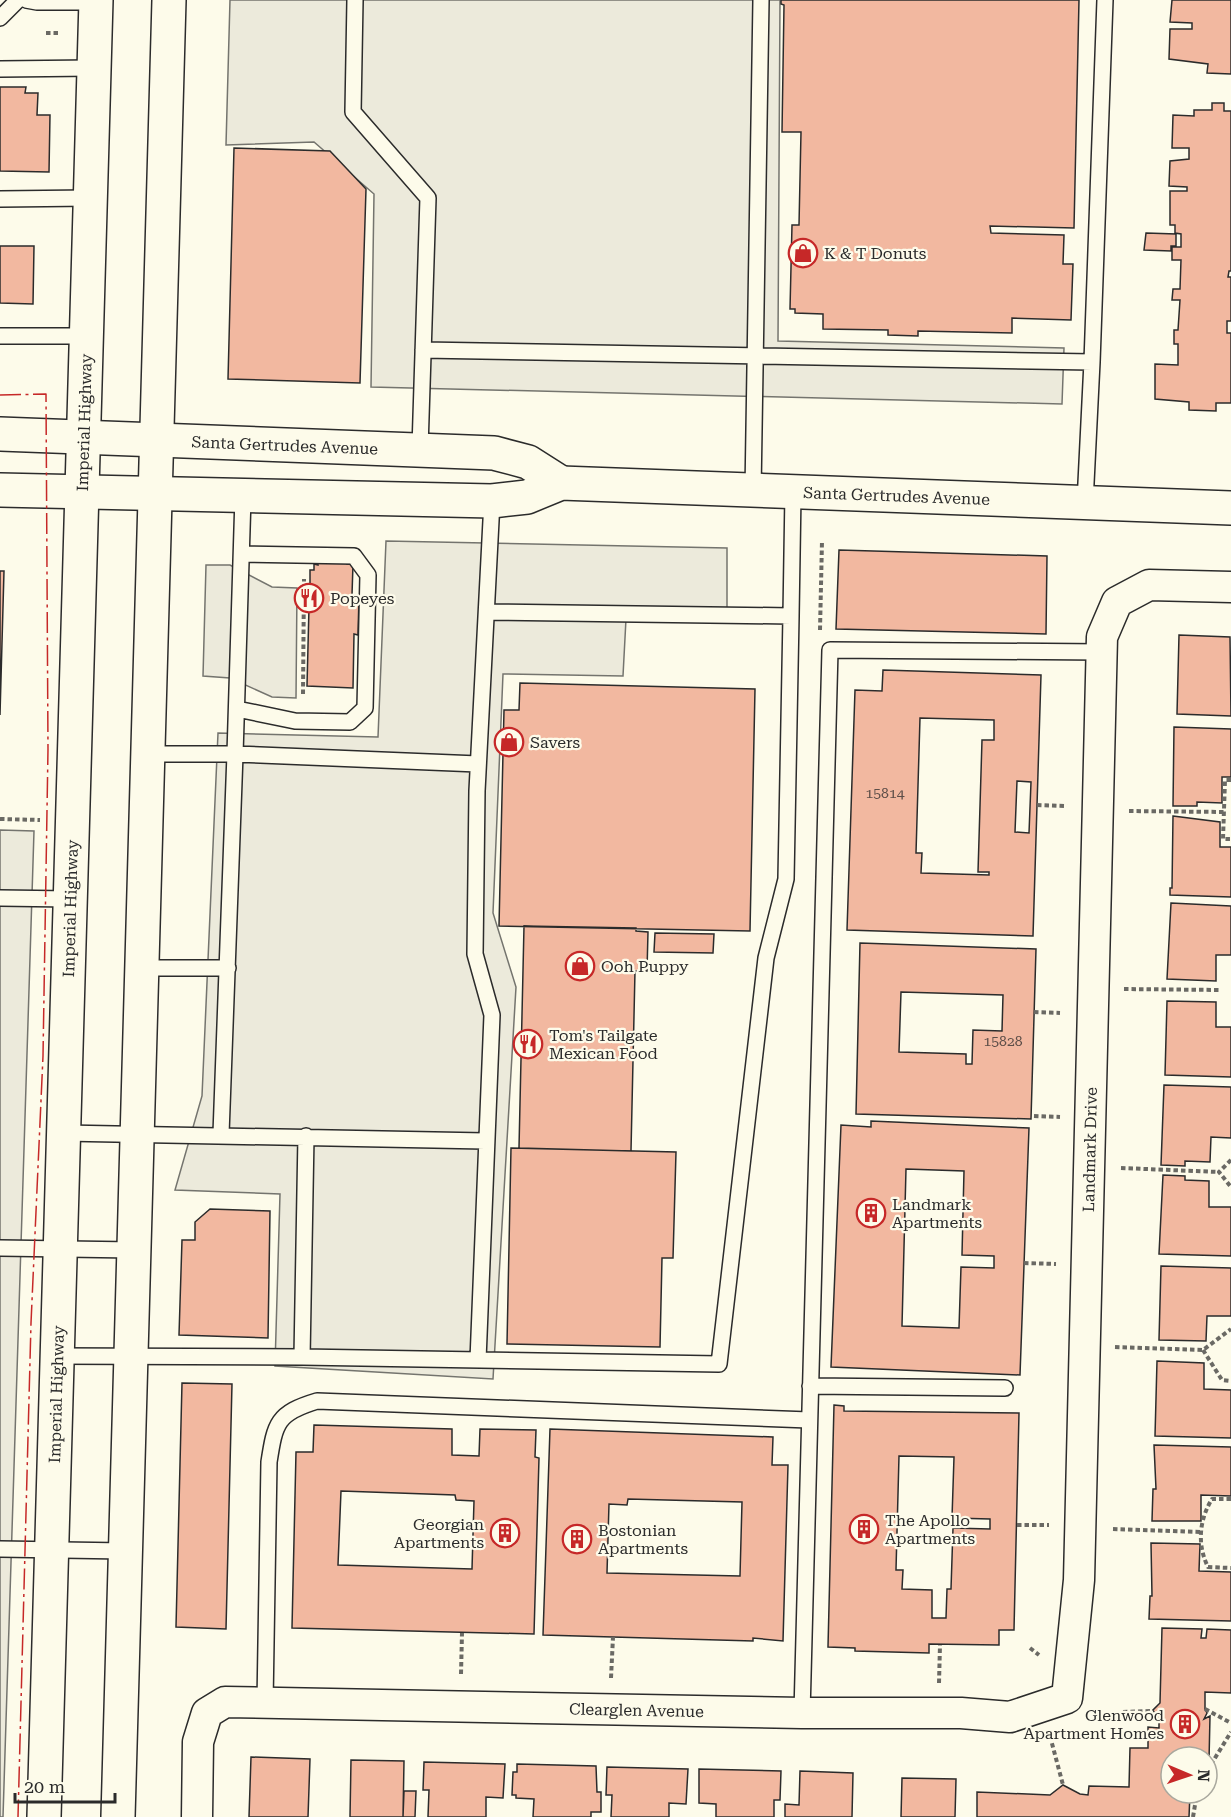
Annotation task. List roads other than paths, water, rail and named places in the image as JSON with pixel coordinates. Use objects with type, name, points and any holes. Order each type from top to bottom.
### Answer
[{"type":"main road","points":[[118,1817],[169,0]]},
{"type":"main road","name":"Imperial Highway","points":[[44,1817],[96,1]]},
{"type":"main road","name":"Santa Gertrudes Avenue","points":[[0,434],[420,448],[494,453],[528,462],[561,483]]},
{"type":"main road","name":"Santa Gertrudes Avenue","points":[[0,490],[492,501],[527,497],[561,483],[1231,508]]},
{"type":"street","name":"Landmark Drive","points":[[1067,1698],[1079,1580],[1101,637],[1117,602],[1149,585],[1231,588]]},
{"type":"street","name":"Clearglen Avenue","points":[[197,1817],[198,1742],[207,1713],[225,1702],[802,1713],[961,1713],[1010,1718],[1067,1698]]},
{"type":"lane","points":[[0,18],[18,0]]},
{"type":"lane","points":[[26,0],[37,3],[96,1]]},
{"type":"lane","points":[[355,0],[353,112],[428,198],[420,448]]},
{"type":"lane","points":[[753,491],[761,0]]},
{"type":"lane","points":[[1085,502],[1105,0]]},
{"type":"lane","points":[[0,69],[93,68]]},
{"type":"lane","points":[[0,200],[90,198]]},
{"type":"lane","points":[[0,336],[86,336]]},
{"type":"lane","points":[[423,350],[1092,363]]},
{"type":"lane","points":[[57,1356],[302,1357],[719,1364],[766,958],[786,879],[793,493]]},
{"type":"lane","points":[[221,1134],[243,497]]},
{"type":"lane","points":[[478,1360],[485,1141],[492,1015],[475,954],[478,764],[492,501]]},
{"type":"lane","points":[[237,710],[295,721],[350,722],[365,708],[368,575],[354,556],[242,554]]},
{"type":"lane","points":[[486,612],[791,616]]},
{"type":"lane","points":[[802,1713],[830,650],[1101,652]]},
{"type":"lane","points":[[148,754],[235,754],[478,764]]},
{"type":"lane","points":[[0,898],[70,898]]},
{"type":"lane","points":[[142,968],[228,968]]},
{"type":"lane","points":[[63,1133],[221,1134],[485,1141]]},
{"type":"lane","points":[[302,1357],[306,1136]]},
{"type":"lane","points":[[0,1248],[134,1250]]},
{"type":"lane","points":[[810,1386],[1005,1388]]},
{"type":"lane","points":[[265,1703],[269,1462],[274,1429],[293,1408],[317,1401],[809,1420]]},
{"type":"lane","points":[[0,1549],[125,1551]]},
{"type":"place","name":"K & T Donuts","points":[[803,253]]},
{"type":"place","name":"Popeyes","points":[[309,598]]},
{"type":"place","name":"Savers","points":[[509,742]]},
{"type":"place","name":"Ooh Puppy","points":[[580,966]]},
{"type":"place","name":"Tom's Tailgate Mexican Food","points":[[528,1044]]},
{"type":"place","name":"Landmark Apartments","points":[[871,1213]]},
{"type":"place","name":"The Apollo Apartments","points":[[864,1529]]},
{"type":"place","name":"Georgian Apartments","points":[[505,1533]]},
{"type":"place","name":"Bostonian Apartments","points":[[577,1539]]},
{"type":"place","name":"Glenwood Apartment Homes","points":[[1185,1724]]}]
